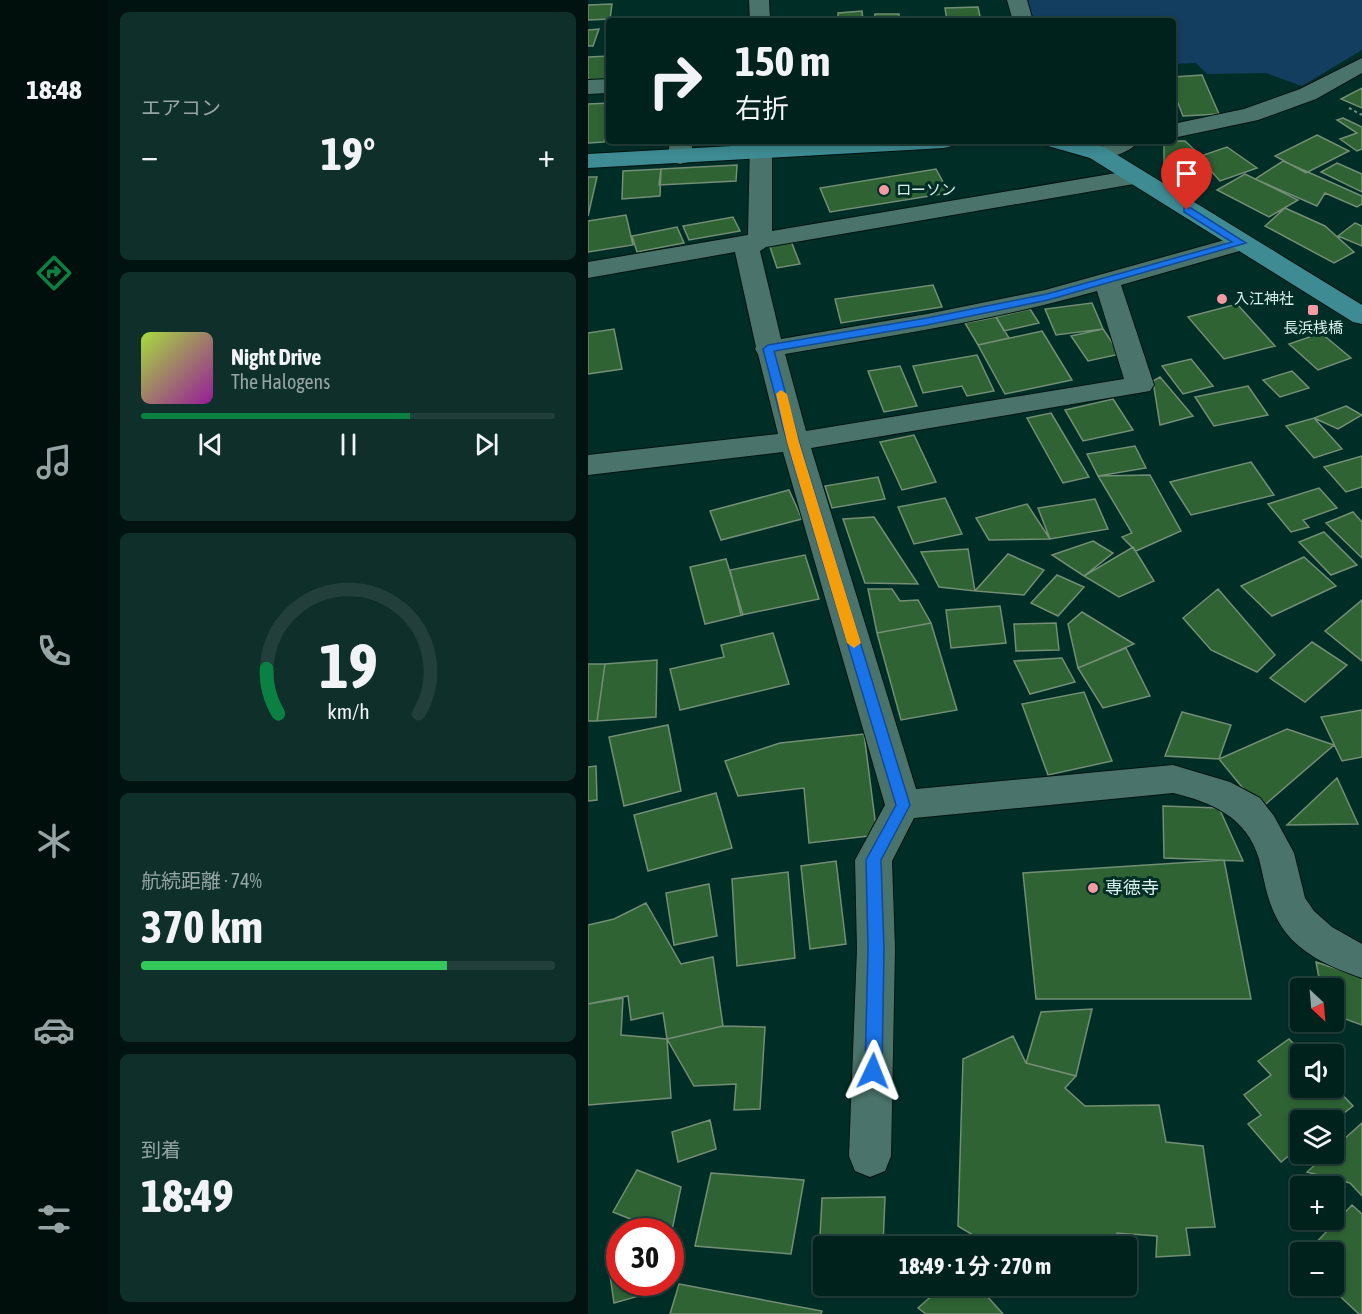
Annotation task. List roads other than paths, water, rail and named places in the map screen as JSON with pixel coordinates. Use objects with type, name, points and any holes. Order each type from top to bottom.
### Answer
[{"type":"main road","points":[[588,161],[681,149],[852,144]]},
{"type":"main road","points":[[1066,144],[1098,153],[1362,316]]},
{"type":"street","points":[[760,18],[759,0],[774,0]]},
{"type":"street","points":[[1017,0],[1022,18]]},
{"type":"street","points":[[1176,130],[1250,115],[1308,94],[1362,64]]},
{"type":"street","points":[[588,87],[606,86]]},
{"type":"street","points":[[1098,153],[1120,144]]},
{"type":"street","points":[[760,240],[761,147]]},
{"type":"street","points":[[588,270],[1134,177]]},
{"type":"street","points":[[760,240],[747,249],[768,349],[793,442],[904,803],[873,860],[875,1006],[870,1156]]},
{"type":"street","points":[[768,349],[927,322],[1048,297],[1241,243]]},
{"type":"street","points":[[588,465],[793,442],[1140,385],[1107,281]]},
{"type":"street","points":[[904,803],[1173,779],[1208,787],[1237,801],[1255,817],[1276,857],[1287,902],[1302,927],[1348,957],[1362,961]]},
{"type":"water","points":[[1026,0],[1362,0],[1362,50],[1302,86],[1266,73],[1207,74],[1196,63],[1176,64],[1176,18],[1032,18]]},
{"type":"place","name":"ローソン","points":[[884,190]]},
{"type":"place","name":"入江神社","points":[[1222,299]]},
{"type":"place","name":"長浜桟橋","points":[[1313,310]]},
{"type":"place","name":"専徳寺","points":[[1093,888]]}]
